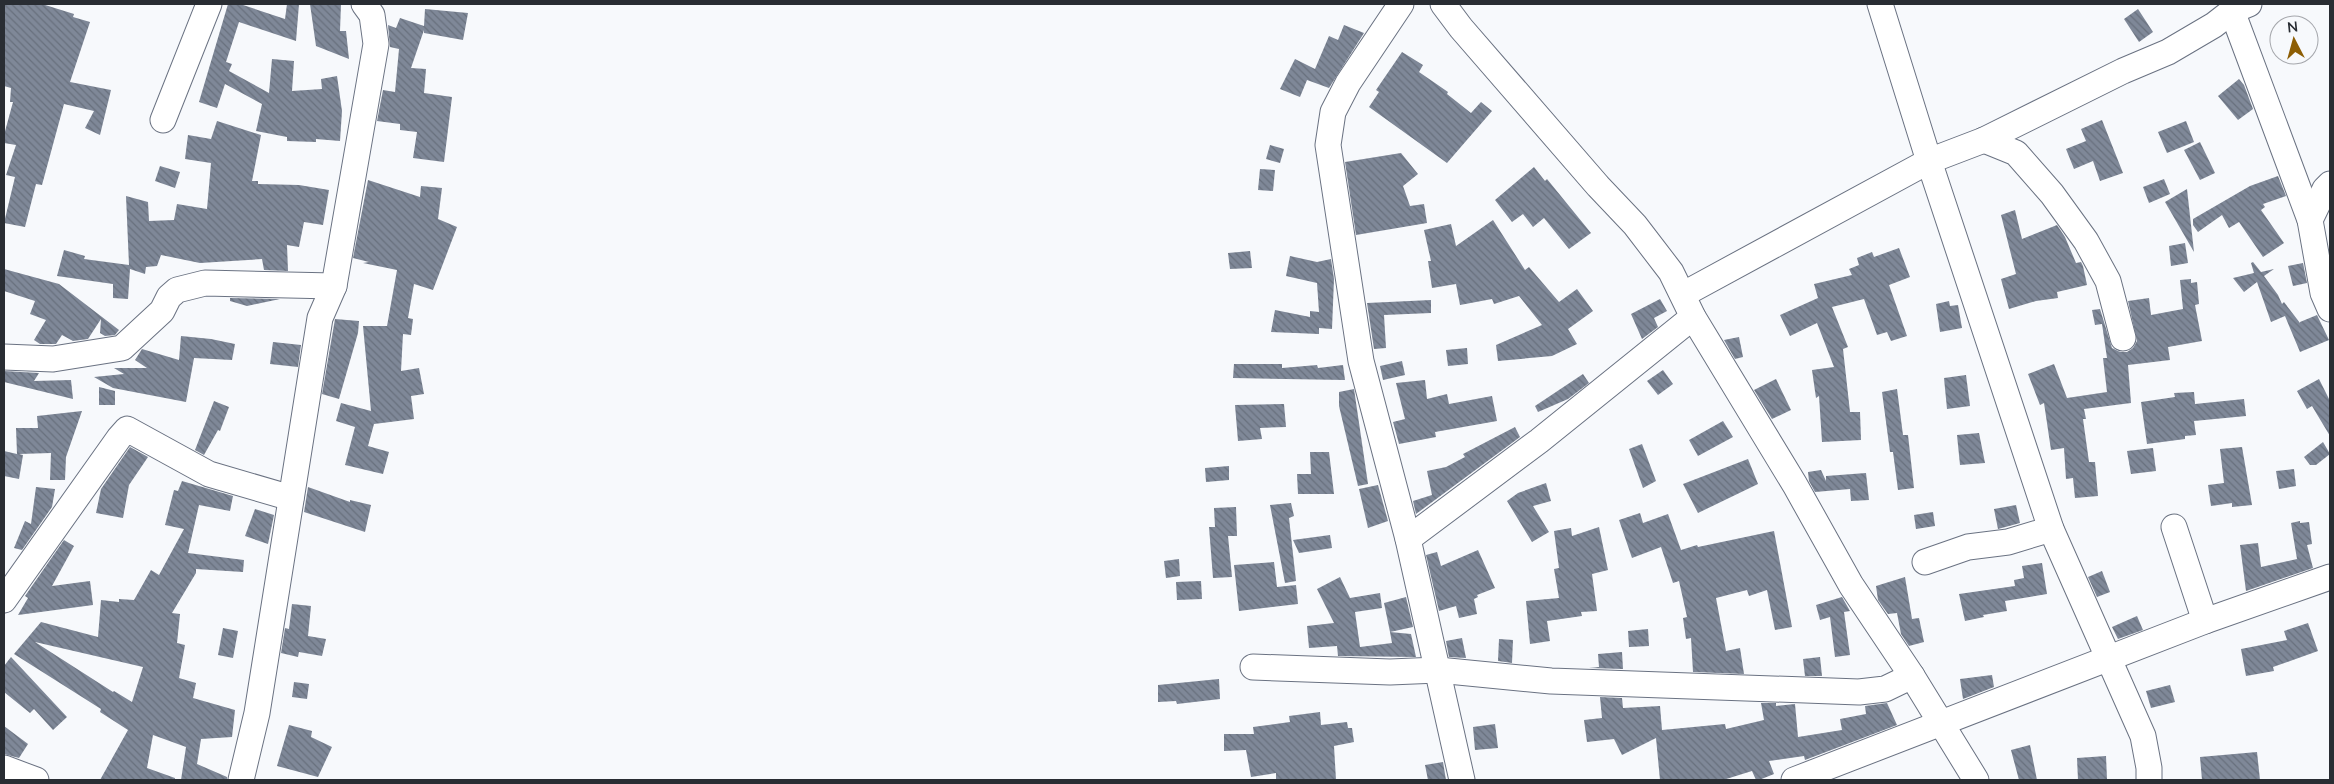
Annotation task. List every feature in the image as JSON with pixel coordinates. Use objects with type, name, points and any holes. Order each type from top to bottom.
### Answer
[{"type":"street","points":[[163,120],[209,4]]},
{"type":"street","points":[[241,780],[256,713],[320,318],[334,286],[376,44],[372,15],[364,4]]},
{"type":"street","points":[[1401,4],[1348,83],[1333,112],[1328,145],[1361,361],[1408,539],[1462,780]]},
{"type":"street","points":[[1443,4],[1461,28],[1585,171],[1635,224],[1671,272],[1684,294],[1694,317],[1851,585],[1912,676],[1976,780]]},
{"type":"street","points":[[1880,4],[1929,161],[2051,529],[2143,736],[2149,768],[2149,780]]},
{"type":"street","points":[[1684,294],[1929,161],[1984,140],[2123,70],[2168,52],[2240,7],[2310,220],[2323,293],[2330,310]]},
{"type":"street","points":[[1984,140],[2016,153],[2052,194],[2086,241],[2108,281],[2124,338]]},
{"type":"street","points":[[2310,220],[2325,189],[2330,184]]},
{"type":"street","points":[[4,358],[54,359],[122,348],[162,311],[168,297],[188,286],[205,283],[334,286]]},
{"type":"street","points":[[1408,539],[1539,441],[1694,317]]},
{"type":"street","points":[[4,600],[127,429],[209,474],[291,498]]},
{"type":"street","points":[[2174,527],[2205,621]]},
{"type":"street","points":[[1925,562],[1968,547],[2008,542],[2051,529]]},
{"type":"street","points":[[1794,780],[2205,621],[2330,577]]},
{"type":"street","points":[[1253,667],[1390,672],[1438,670],[1551,681],[1859,692],[1885,689],[1912,676]]},
{"type":"street","points":[[4,768],[36,780]]},
{"type":"building","points":[[4,4],[42,4],[74,14],[73,17],[90,22],[70,82],[111,90],[100,135],[85,128],[94,111],[64,104],[42,185],[36,184],[25,227],[4,223],[15,177],[6,175],[16,145],[4,143],[4,135],[13,102],[10,102],[11,88],[4,86]]},
{"type":"building","points":[[228,4],[240,4],[285,19],[287,4],[299,4],[296,41],[239,22],[226,62],[232,64],[229,71],[269,93],[272,59],[294,61],[292,91],[322,89],[321,79],[337,76],[342,111],[340,141],[316,139],[316,142],[287,141],[287,137],[256,131],[262,104],[225,84],[217,108],[199,102]]},
{"type":"building","points":[[310,4],[341,4],[340,31],[346,31],[349,59],[316,46]]},
{"type":"building","points":[[425,9],[468,13],[463,40],[424,33],[424,30],[411,68],[426,69],[424,93],[452,97],[444,162],[413,158],[417,132],[400,130],[400,124],[377,121],[383,90],[395,92],[399,49],[390,47],[388,25],[396,28],[400,18],[424,26]]},
{"type":"building","points":[[2138,9],[2153,32],[2139,42],[2124,19]]},
{"type":"building","points":[[1344,25],[1364,33],[1329,88],[1307,80],[1300,97],[1280,89],[1295,59],[1315,69],[1329,36],[1338,40]]},
{"type":"building","points":[[1402,52],[1423,65],[1419,72],[1448,92],[1447,94],[1471,113],[1481,102],[1492,111],[1447,163],[1369,107],[1379,92],[1376,90]]},
{"type":"building","points":[[2239,79],[2244,85],[2253,109],[2238,120],[2218,96]]},
{"type":"building","points":[[2102,120],[2123,173],[2100,181],[2093,161],[2074,169],[2066,149],[2086,141],[2081,129]]},
{"type":"building","points":[[217,121],[261,135],[252,181],[258,181],[258,184],[299,185],[329,190],[323,225],[304,222],[299,247],[287,245],[288,271],[264,270],[262,259],[200,263],[161,255],[157,266],[146,267],[145,274],[130,269],[128,299],[113,298],[113,284],[57,276],[64,250],[85,256],[84,259],[129,265],[126,196],[148,202],[149,221],[174,220],[177,204],[207,209],[211,163],[185,159],[188,135],[211,139]]},
{"type":"building","points":[[2186,121],[2194,142],[2167,153],[2158,132]]},
{"type":"building","points":[[2200,142],[2215,173],[2200,180],[2184,150]]},
{"type":"building","points":[[1270,145],[1284,149],[1280,163],[1266,159]]},
{"type":"building","points":[[1401,153],[1418,174],[1403,186],[1410,206],[1424,204],[1427,223],[1356,235],[1345,162]]},
{"type":"building","points":[[160,166],[180,172],[175,188],[155,181]]},
{"type":"building","points":[[1534,167],[1545,181],[1547,179],[1591,233],[1569,249],[1544,218],[1533,227],[1523,214],[1512,222],[1495,200]]},
{"type":"building","points":[[1260,169],[1275,170],[1273,191],[1258,190]]},
{"type":"building","points":[[2278,176],[2286,196],[2263,204],[2265,207],[2261,210],[2284,243],[2263,257],[2239,222],[2229,228],[2222,215],[2198,232],[2193,225],[2193,219],[2250,186]]},
{"type":"building","points":[[2164,179],[2170,194],[2149,203],[2143,187]]},
{"type":"building","points":[[368,180],[420,197],[421,186],[442,188],[438,219],[457,227],[433,290],[414,284],[408,318],[413,319],[411,335],[403,334],[401,371],[419,368],[424,394],[411,396],[414,419],[374,424],[368,446],[389,452],[383,474],[345,465],[355,427],[336,421],[341,403],[371,411],[363,326],[387,326],[397,270],[363,263],[369,262],[353,258]]},
{"type":"building","points":[[2187,189],[2194,252],[2165,202]]},
{"type":"building","points":[[2015,210],[2022,239],[2057,225],[2065,237],[2076,263],[2081,262],[2083,266],[2087,285],[2057,292],[2058,298],[2036,301],[2009,309],[2001,279],[2016,274],[2001,215]]},
{"type":"building","points":[[1493,220],[1525,270],[1529,267],[1559,302],[1577,289],[1593,311],[1568,329],[1577,344],[1552,356],[1498,361],[1496,345],[1542,325],[1519,296],[1494,304],[1492,299],[1460,305],[1456,284],[1432,288],[1428,261],[1431,261],[1424,230],[1451,224],[1456,246]]},
{"type":"building","points":[[2185,243],[2188,263],[2171,266],[2169,246]]},
{"type":"building","points":[[1899,248],[1910,277],[1889,285],[1907,336],[1891,341],[1887,332],[1877,335],[1864,299],[1832,307],[1848,347],[1843,349],[1850,412],[1860,412],[1861,440],[1822,442],[1819,396],[1816,398],[1812,370],[1834,367],[1817,323],[1790,336],[1780,315],[1818,298],[1814,284],[1852,275],[1849,269],[1859,265],[1857,258],[1872,252],[1874,257]]},
{"type":"building","points":[[1250,251],[1252,268],[1230,269],[1228,253]]},
{"type":"building","points":[[1290,256],[1317,262],[1331,259],[1334,279],[1332,329],[1319,328],[1319,334],[1271,332],[1275,310],[1310,317],[1310,311],[1319,312],[1317,283],[1286,276]]},
{"type":"building","points":[[2253,262],[2261,272],[2274,269],[2264,276],[2278,295],[2282,304],[2284,302],[2300,323],[2317,315],[2329,340],[2300,352],[2285,316],[2271,322],[2257,282],[2244,292],[2233,278],[2254,273],[2251,263]]},
{"type":"building","points":[[2303,263],[2307,283],[2293,286],[2288,266]]},
{"type":"building","points":[[4,269],[59,284],[119,330],[115,335],[105,336],[100,333],[101,319],[88,339],[73,341],[62,335],[56,344],[40,344],[34,340],[46,320],[30,314],[35,301],[4,291]]},
{"type":"building","points":[[2191,279],[2191,283],[2197,282],[2199,304],[2195,305],[2202,341],[2168,347],[2170,360],[2128,365],[2131,403],[2084,409],[2086,419],[2083,419],[2089,462],[2095,462],[2098,496],[2075,498],[2073,478],[2066,479],[2064,448],[2051,450],[2044,403],[2040,405],[2028,374],[2054,364],[2067,398],[2107,392],[2103,358],[2107,358],[2102,324],[2095,325],[2092,310],[2100,309],[2112,348],[2120,352],[2127,352],[2133,348],[2137,341],[2128,301],[2149,298],[2151,315],[2183,309],[2180,280]]},
{"type":"building","points":[[230,298],[280,299],[247,306],[230,301]]},
{"type":"building","points":[[1660,299],[1667,311],[1654,318],[1658,327],[1642,339],[1631,314]]},
{"type":"building","points":[[1431,300],[1431,313],[1384,315],[1386,348],[1374,349],[1367,303]]},
{"type":"building","points":[[1949,301],[1950,306],[1958,305],[1962,328],[1940,332],[1936,304]]},
{"type":"building","points":[[335,319],[359,321],[358,333],[339,399],[322,394]]},
{"type":"building","points":[[181,336],[235,344],[232,360],[194,358],[186,402],[113,388],[94,377],[124,374],[114,368],[147,368],[135,360],[142,349],[179,360]]},
{"type":"building","points":[[1739,337],[1743,357],[1735,359],[1724,340]]},
{"type":"building","points":[[273,342],[301,345],[298,367],[270,364]]},
{"type":"building","points":[[1467,348],[1468,364],[1448,366],[1446,350]]},
{"type":"building","points":[[1402,361],[1405,375],[1383,380],[1380,366]]},
{"type":"building","points":[[1234,364],[1282,364],[1282,368],[1317,365],[1318,368],[1343,365],[1345,380],[1233,378]]},
{"type":"building","points":[[1663,370],[1673,384],[1658,395],[1647,381]]},
{"type":"building","points":[[4,371],[39,373],[34,381],[71,380],[73,399],[4,382]]},
{"type":"building","points":[[1583,374],[1589,383],[1568,399],[1538,412],[1535,406]]},
{"type":"building","points":[[1966,375],[1970,406],[1947,409],[1944,378]]},
{"type":"building","points":[[1776,379],[1791,410],[1772,419],[1754,390]]},
{"type":"building","points":[[2319,379],[2330,401],[2330,436],[2312,406],[2307,409],[2297,391]]},
{"type":"building","points":[[1425,380],[1427,399],[1447,394],[1449,404],[1492,396],[1497,421],[1435,432],[1436,437],[1399,444],[1393,422],[1405,419],[1396,383]]},
{"type":"building","points":[[99,387],[115,391],[115,405],[99,405]]},
{"type":"building","points":[[1354,389],[1368,484],[1358,486],[1339,406],[1339,392]]},
{"type":"building","points":[[1897,389],[1903,435],[1908,435],[1914,488],[1898,490],[1893,452],[1890,452],[1882,392]]},
{"type":"building","points":[[2194,392],[2195,404],[2244,399],[2246,416],[2194,421],[2196,435],[2185,436],[2185,439],[2147,444],[2141,402],[2175,397],[2174,393]]},
{"type":"building","points":[[214,401],[229,407],[220,431],[218,430],[204,455],[195,450]]},
{"type":"building","points":[[1284,404],[1286,427],[1260,428],[1262,439],[1238,441],[1235,405]]},
{"type":"building","points":[[82,411],[66,457],[65,480],[50,480],[51,453],[19,454],[23,455],[19,479],[4,476],[4,451],[17,454],[16,428],[38,428],[37,416]]},
{"type":"building","points":[[1723,421],[1733,437],[1698,456],[1689,440]]},
{"type":"building","points":[[1515,427],[1520,437],[1416,514],[1413,501],[1432,495],[1427,471],[1446,467],[1465,457],[1463,454]]},
{"type":"building","points":[[1979,433],[1985,463],[1960,465],[1957,435]]},
{"type":"building","points":[[2323,442],[2330,454],[2316,465],[2310,465],[2304,457]]},
{"type":"building","points":[[1642,444],[1656,481],[1643,488],[1629,449]]},
{"type":"building","points":[[130,447],[148,457],[129,485],[123,518],[96,513],[101,489]]},
{"type":"building","points":[[2242,447],[2252,505],[2232,507],[2232,503],[2211,506],[2208,485],[2224,483],[2220,449]]},
{"type":"building","points":[[2153,448],[2156,471],[2131,474],[2127,451]]},
{"type":"building","points":[[1310,452],[1329,452],[1334,494],[1298,494],[1297,474],[1311,474]]},
{"type":"building","points":[[1748,459],[1758,484],[1698,513],[1683,484]]},
{"type":"building","points":[[1229,466],[1229,480],[1206,482],[1205,468]]},
{"type":"building","points":[[2294,469],[2296,486],[2279,489],[2276,471]]},
{"type":"building","points":[[1821,470],[1826,481],[1826,476],[1866,473],[1869,500],[1851,501],[1850,489],[1815,492],[1809,481],[1808,472]]},
{"type":"building","points":[[182,481],[233,496],[230,511],[199,505],[188,553],[244,560],[243,572],[196,569],[196,573],[172,613],[180,614],[177,643],[185,645],[179,678],[196,683],[193,698],[235,710],[232,737],[201,739],[197,764],[227,777],[227,780],[181,780],[186,747],[153,735],[147,768],[175,778],[175,780],[100,780],[128,730],[100,712],[101,709],[14,654],[41,622],[98,637],[101,600],[119,602],[119,599],[134,600],[151,570],[159,575],[184,529],[165,525],[174,490],[178,491]],"holes":[[[35,642],[143,667],[132,702]]]},
{"type":"building","points":[[1546,483],[1551,501],[1533,506],[1549,532],[1532,542],[1507,501],[1518,493]]},
{"type":"building","points":[[1378,485],[1388,521],[1368,528],[1359,489]]},
{"type":"building","points":[[36,487],[55,489],[52,507],[22,550],[14,548],[25,521],[31,524]]},
{"type":"building","points":[[308,487],[350,502],[350,500],[371,505],[365,532],[304,512]]},
{"type":"building","points":[[1291,503],[1294,516],[1289,518],[1296,581],[1285,583],[1270,505]]},
{"type":"building","points":[[2016,505],[2020,523],[1998,529],[1994,509]]},
{"type":"building","points":[[1236,507],[1237,536],[1228,536],[1232,577],[1213,578],[1209,527],[1215,527],[1214,508]]},
{"type":"building","points":[[255,509],[274,515],[268,544],[245,536]]},
{"type":"building","points":[[1933,512],[1935,526],[1916,529],[1914,515]]},
{"type":"building","points":[[1640,513],[1643,523],[1668,514],[1681,550],[1697,545],[1698,547],[1774,531],[1792,627],[1775,630],[1767,590],[1749,596],[1747,590],[1716,598],[1726,651],[1740,648],[1744,674],[1693,672],[1691,638],[1686,639],[1683,618],[1687,617],[1679,581],[1673,583],[1661,547],[1632,558],[1619,520]]},
{"type":"building","points":[[2300,521],[2300,523],[2309,522],[2312,544],[2307,545],[2313,568],[2246,591],[2240,545],[2258,543],[2261,567],[2297,559],[2291,523]]},
{"type":"building","points":[[1599,527],[1608,570],[1592,574],[1597,611],[1581,612],[1582,616],[1547,621],[1550,641],[1530,644],[1526,601],[1559,598],[1554,569],[1559,568],[1554,531],[1571,528],[1572,536]]},
{"type":"building","points":[[1330,535],[1332,548],[1299,553],[1293,540]]},
{"type":"building","points":[[64,540],[74,546],[52,586],[90,581],[93,605],[18,615],[28,598],[25,596]]},
{"type":"building","points":[[1478,550],[1495,588],[1477,595],[1478,597],[1474,599],[1477,614],[1459,618],[1456,606],[1439,611],[1426,555],[1437,552],[1441,566]]},
{"type":"building","points":[[1179,559],[1180,576],[1166,578],[1164,561]]},
{"type":"building","points":[[1274,562],[1277,587],[1296,585],[1298,604],[1239,611],[1234,565]]},
{"type":"building","points":[[2042,563],[2047,594],[2005,601],[2007,611],[1983,615],[1984,617],[1965,621],[1959,594],[2015,586],[2014,580],[2024,578],[2022,566]]},
{"type":"building","points":[[2102,571],[2110,592],[2097,597],[2088,577]]},
{"type":"building","points":[[1340,577],[1350,598],[1380,593],[1382,608],[1355,612],[1360,647],[1392,643],[1390,632],[1411,634],[1416,657],[1338,656],[1337,646],[1309,648],[1307,626],[1334,623],[1317,589]]},
{"type":"building","points":[[1905,577],[1912,619],[1919,618],[1924,642],[1909,646],[1901,634],[1897,613],[1888,614],[1878,600],[1876,586]]},
{"type":"building","points":[[1201,581],[1202,599],[1177,600],[1176,582]]},
{"type":"building","points":[[1406,597],[1413,627],[1390,632],[1384,603]]},
{"type":"building","points":[[1842,597],[1850,611],[1844,612],[1850,655],[1835,657],[1830,617],[1820,620],[1816,605]]},
{"type":"building","points":[[292,604],[311,606],[308,636],[326,639],[322,656],[299,652],[298,657],[281,653],[285,628],[289,629]]},
{"type":"building","points":[[2137,616],[2143,630],[2118,639],[2112,627]]},
{"type":"building","points":[[2308,623],[2318,651],[2273,667],[2274,671],[2246,676],[2241,649],[2287,640],[2284,631]]},
{"type":"building","points":[[223,628],[238,631],[233,658],[218,655]]},
{"type":"building","points":[[1648,629],[1649,646],[1629,647],[1628,631]]},
{"type":"building","points":[[1462,638],[1466,658],[1449,657],[1446,641]]},
{"type":"building","points":[[1499,639],[1513,640],[1512,663],[1498,661]]},
{"type":"building","points":[[1622,652],[1623,669],[1589,668],[1599,667],[1598,654]]},
{"type":"building","points":[[11,657],[67,717],[53,730],[34,709],[30,713],[4,692],[4,666]]},
{"type":"building","points":[[1820,657],[1822,676],[1805,676],[1803,659]]},
{"type":"building","points":[[1992,675],[1994,687],[1963,699],[1960,679]]},
{"type":"building","points":[[1219,679],[1220,699],[1177,704],[1176,701],[1158,702],[1158,685]]},
{"type":"building","points":[[294,682],[309,684],[307,699],[292,697]]},
{"type":"building","points":[[2170,685],[2175,702],[2151,708],[2146,691]]},
{"type":"building","points":[[1600,697],[1622,698],[1623,708],[1660,706],[1662,730],[1725,724],[1726,729],[1764,720],[1761,703],[1776,703],[1776,706],[1795,704],[1798,737],[1842,730],[1840,719],[1866,714],[1865,706],[1887,703],[1897,725],[1805,760],[1804,756],[1769,761],[1774,774],[1759,780],[1756,780],[1752,771],[1723,780],[1660,780],[1656,738],[1622,755],[1614,739],[1587,742],[1584,720],[1602,718]]},
{"type":"building","points":[[1320,712],[1321,725],[1347,722],[1348,728],[1352,728],[1354,742],[1334,746],[1336,780],[1276,780],[1276,773],[1251,777],[1246,750],[1224,751],[1224,734],[1254,734],[1253,727],[1290,722],[1289,716]]},
{"type":"building","points":[[1495,724],[1498,748],[1475,750],[1473,727]]},
{"type":"building","points":[[289,725],[312,731],[311,737],[332,747],[318,777],[277,766]]},
{"type":"building","points":[[4,726],[28,744],[19,758],[4,754]]},
{"type":"building","points":[[2030,745],[2037,780],[2019,780],[2011,750]]},
{"type":"building","points":[[2257,752],[2260,780],[2202,780],[2200,757]]},
{"type":"building","points":[[2106,756],[2107,779],[2078,780],[2077,758]]},
{"type":"building","points":[[1443,762],[1446,780],[1428,780],[1425,765]]}]
